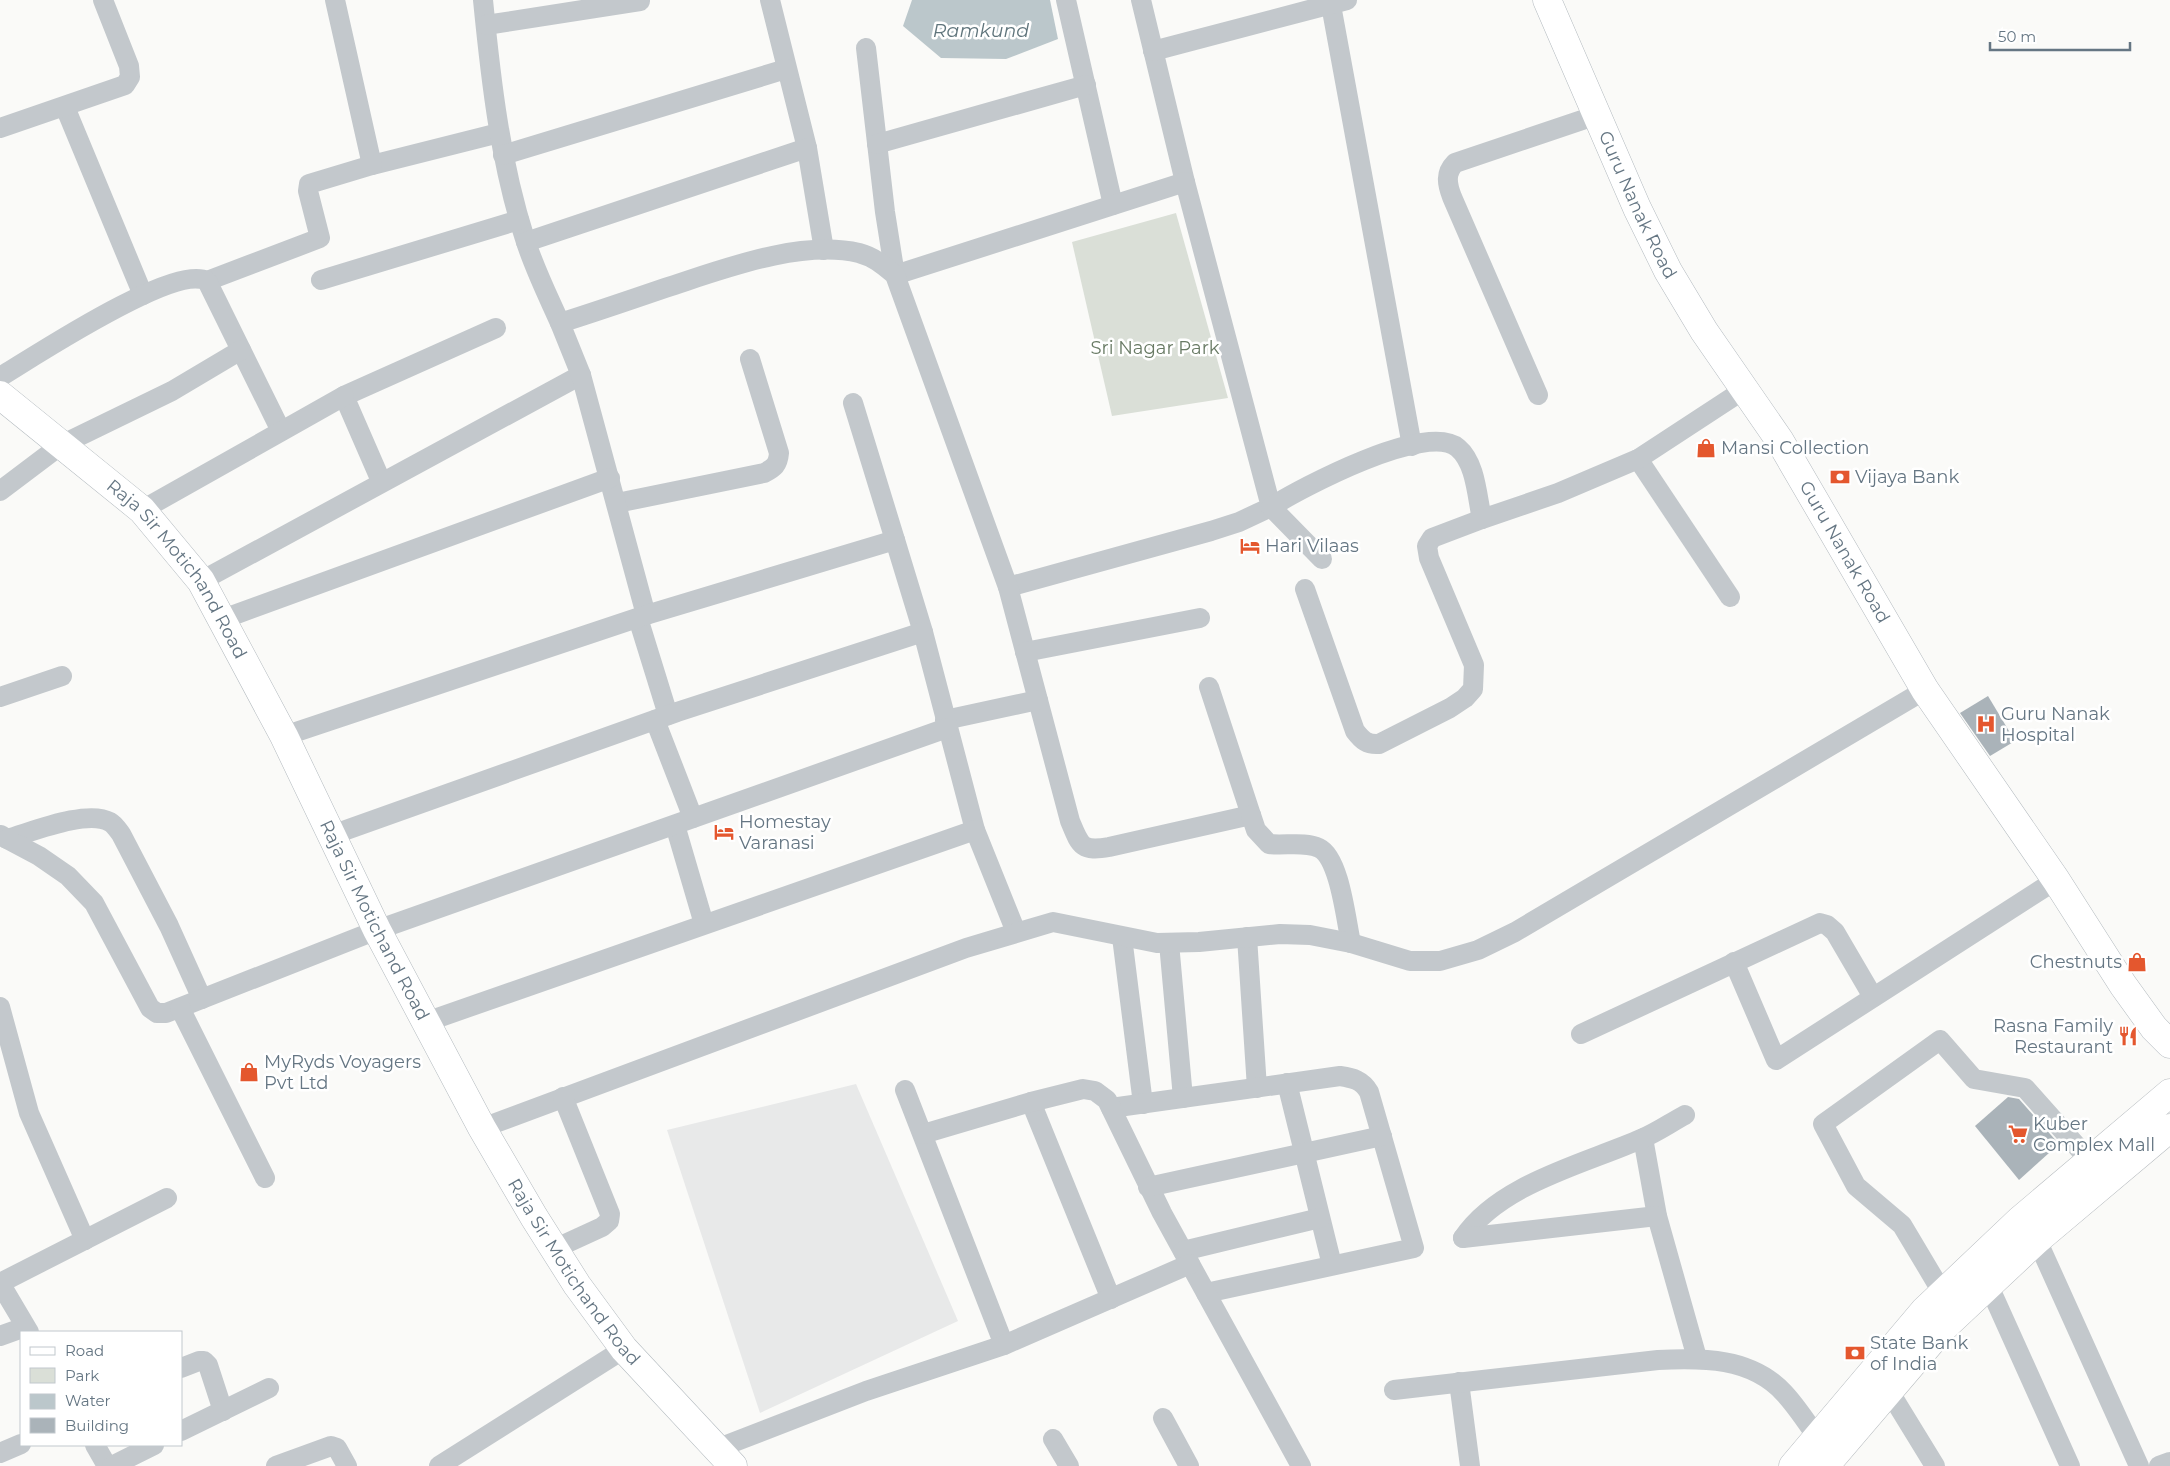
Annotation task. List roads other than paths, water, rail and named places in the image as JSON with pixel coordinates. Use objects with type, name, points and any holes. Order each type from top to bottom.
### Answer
[{"type":"street","points":[[0,128],[125,85],[130,77],[128,66],[102,0]]},
{"type":"street","points":[[335,0],[372,165]]},
{"type":"street","points":[[483,0],[492,90],[503,155],[526,242],[581,375],[617,504],[642,616],[704,924]]},
{"type":"street","points":[[770,0],[807,148],[824,250]]},
{"type":"street","points":[[1066,0],[1113,205]]},
{"type":"street","points":[[1141,0],[1185,182],[1271,507],[1322,559]]},
{"type":"street","name":"Guru Nanak Road","points":[[1547,0],[1637,208],[1668,271],[1704,330],[1745,389],[1826,516],[1925,690],[2056,880],[2123,985],[2162,1036],[2170,1066]]},
{"type":"street","points":[[486,25],[640,2]]},
{"type":"street","points":[[1153,51],[1338,2],[1412,446]]},
{"type":"street","points":[[866,48],[895,275],[1008,587],[1070,821],[1084,846],[1092,850],[1251,815]]},
{"type":"street","points":[[503,155],[786,69]]},
{"type":"street","points":[[877,144],[1086,85]]},
{"type":"street","points":[[65,107],[143,294]]},
{"type":"street","points":[[1538,394],[1452,197],[1448,186],[1449,169],[1455,163],[1472,156],[1597,115]]},
{"type":"street","points":[[207,281],[320,238],[308,191],[309,184],[372,165],[499,133]]},
{"type":"street","points":[[526,242],[807,148]]},
{"type":"street","points":[[895,275],[1185,182]]},
{"type":"street","points":[[321,280],[520,220]]},
{"type":"street","points":[[560,323],[746,263],[789,254],[824,250],[858,253],[875,258],[895,275]]},
{"type":"street","points":[[0,377],[83,327],[143,294],[190,278],[200,278],[207,281],[281,431]]},
{"type":"street","points":[[142,510],[344,396],[496,328]]},
{"type":"street","points":[[0,491],[61,445],[172,391],[241,350]]},
{"type":"street","points":[[617,504],[764,474],[773,469],[778,462],[779,453],[750,359]]},
{"type":"street","points":[[201,581],[381,481],[581,375]]},
{"type":"street","points":[[1305,589],[1356,731],[1361,740],[1370,744],[1379,744],[1450,708],[1465,698],[1472,689],[1474,665],[1429,558],[1427,546],[1432,538],[1558,493],[1638,459],[1745,389]]},
{"type":"street","name":"Raja Sir Motichand Road","points":[[0,395],[142,510],[201,581],[284,736],[377,930],[482,1128],[554,1249],[577,1285],[624,1349],[724,1458]]},
{"type":"street","points":[[344,396],[381,481]]},
{"type":"street","points":[[853,402],[923,632],[975,830],[1016,932]]},
{"type":"street","points":[[1008,587],[1239,522],[1271,507],[1300,489],[1336,471],[1368,458],[1431,442],[1447,442],[1457,446],[1466,455],[1471,468],[1482,519]]},
{"type":"street","points":[[1638,459],[1730,597]]},
{"type":"street","points":[[223,619],[610,478]]},
{"type":"street","points":[[284,736],[642,616],[895,540]]},
{"type":"street","points":[[1025,652],[1200,618]]},
{"type":"street","points":[[332,836],[662,717],[923,632]]},
{"type":"street","points":[[0,697],[62,676]]},
{"type":"street","points":[[1209,687],[1256,830],[1262,840],[1269,844],[1311,846],[1326,853],[1336,874],[1351,943]]},
{"type":"street","points":[[482,1128],[966,948],[1053,922],[1122,937],[1169,943],[1310,935],[1351,943],[1410,961],[1440,961],[1478,950],[1515,932],[1925,690]]},
{"type":"street","points":[[4,837],[39,856],[68,876],[94,903],[150,1008],[157,1013],[180,1008],[377,930],[684,822],[946,724],[1038,700]]},
{"type":"street","points":[[4,837],[77,820],[95,819],[111,822],[121,834],[169,926],[202,999]]},
{"type":"street","points":[[426,1022],[975,830]]},
{"type":"street","points":[[1734,962],[1776,1060],[2056,880]]},
{"type":"street","points":[[1580,1034],[1812,925],[1820,923],[1827,925],[1835,932],[1874,997]]},
{"type":"street","points":[[1122,937],[1142,1104]]},
{"type":"street","points":[[1247,938],[1257,1088]]},
{"type":"street","points":[[1169,943],[1183,1098]]},
{"type":"street","points":[[0,1007],[29,1113],[85,1240]]},
{"type":"street","points":[[180,1008],[265,1178]]},
{"type":"street","points":[[1942,1292],[1902,1225],[1856,1186],[1823,1124],[1940,1040],[1974,1079],[2025,1088],[2090,1161]]},
{"type":"street","points":[[1111,1108],[1340,1076],[1357,1080],[1365,1085],[1369,1092],[1414,1248],[1206,1293]]},
{"type":"street","points":[[1287,1083],[1306,1153],[1332,1265]]},
{"type":"street","points":[[923,1134],[1031,1102],[1083,1089],[1095,1091],[1106,1100],[1148,1187],[1301,1466]]},
{"type":"street","points":[[905,1090],[1004,1345]]},
{"type":"street","points":[[1824,1453],[1924,1311],[1942,1292],[2020,1220],[2170,1092]]},
{"type":"street","points":[[554,1249],[602,1226],[609,1221],[610,1214],[564,1097]]},
{"type":"street","points":[[1031,1102],[1111,1299]]},
{"type":"street","points":[[1658,1216],[1463,1238],[1478,1218],[1502,1201],[1551,1175],[1643,1138],[1685,1115]]},
{"type":"street","points":[[1793,1466],[1824,1453],[1890,1391],[1942,1329],[1988,1284],[2037,1240],[2170,1128]]},
{"type":"street","points":[[1148,1187],[1382,1136]]},
{"type":"street","points":[[1643,1138],[1658,1216],[1697,1358]]},
{"type":"street","points":[[0,1336],[27,1329],[0,1283],[167,1198]]},
{"type":"street","points":[[724,1458],[866,1391],[1004,1345],[1111,1299],[1186,1257],[1320,1218]]},
{"type":"street","points":[[2037,1240],[2139,1466]]},
{"type":"street","points":[[1988,1284],[2070,1466]]},
{"type":"street","points":[[439,1466],[624,1349]]},
{"type":"street","points":[[1394,1390],[1658,1360],[1697,1358],[1732,1363],[1762,1375],[1783,1392],[1824,1453]]},
{"type":"street","points":[[182,1368],[199,1360],[204,1361],[208,1365],[223,1411]]},
{"type":"street","points":[[1460,1382],[1470,1466]]},
{"type":"street","points":[[182,1431],[269,1388]]},
{"type":"street","points":[[1890,1391],[1934,1466]]},
{"type":"street","points":[[1163,1418],[1189,1466]]},
{"type":"street","points":[[1052,1439],[1070,1466]]},
{"type":"street","points":[[0,1453],[20,1444]]},
{"type":"street","points":[[96,1446],[107,1466]]},
{"type":"street","points":[[112,1466],[152,1446]]},
{"type":"street","points":[[276,1466],[331,1446],[337,1448],[347,1466]]},
{"type":"street","points":[[2159,1466],[2170,1462]]},
{"type":"water","name":"Ramkund","points":[[912,0],[1050,0],[1058,39],[1006,59],[941,58],[903,26]]},
{"type":"place","name":"Mansi Collection","points":[[1706,448]]},
{"type":"place","name":"Vijaya Bank","points":[[1840,477]]},
{"type":"place","name":"Hari Vilaas","points":[[1250,546]]},
{"type":"place","name":"Guru Nanak Hospital","points":[[1986,724]]},
{"type":"place","name":"Homestay Varanasi","points":[[724,832]]},
{"type":"place","name":"Chestnuts","points":[[2137,962]]},
{"type":"place","name":"Rasna Family Restaurant","points":[[2128,1036]]},
{"type":"place","name":"MyRyds Voyagers Pvt Ltd","points":[[249,1072]]},
{"type":"place","name":"Kuber Complex Mall","points":[[2018,1134]]},
{"type":"place","name":"State Bank of India","points":[[1855,1353]]},
{"type":"park label","name":"Sri Nagar Park","points":[[1155,348]]}]
